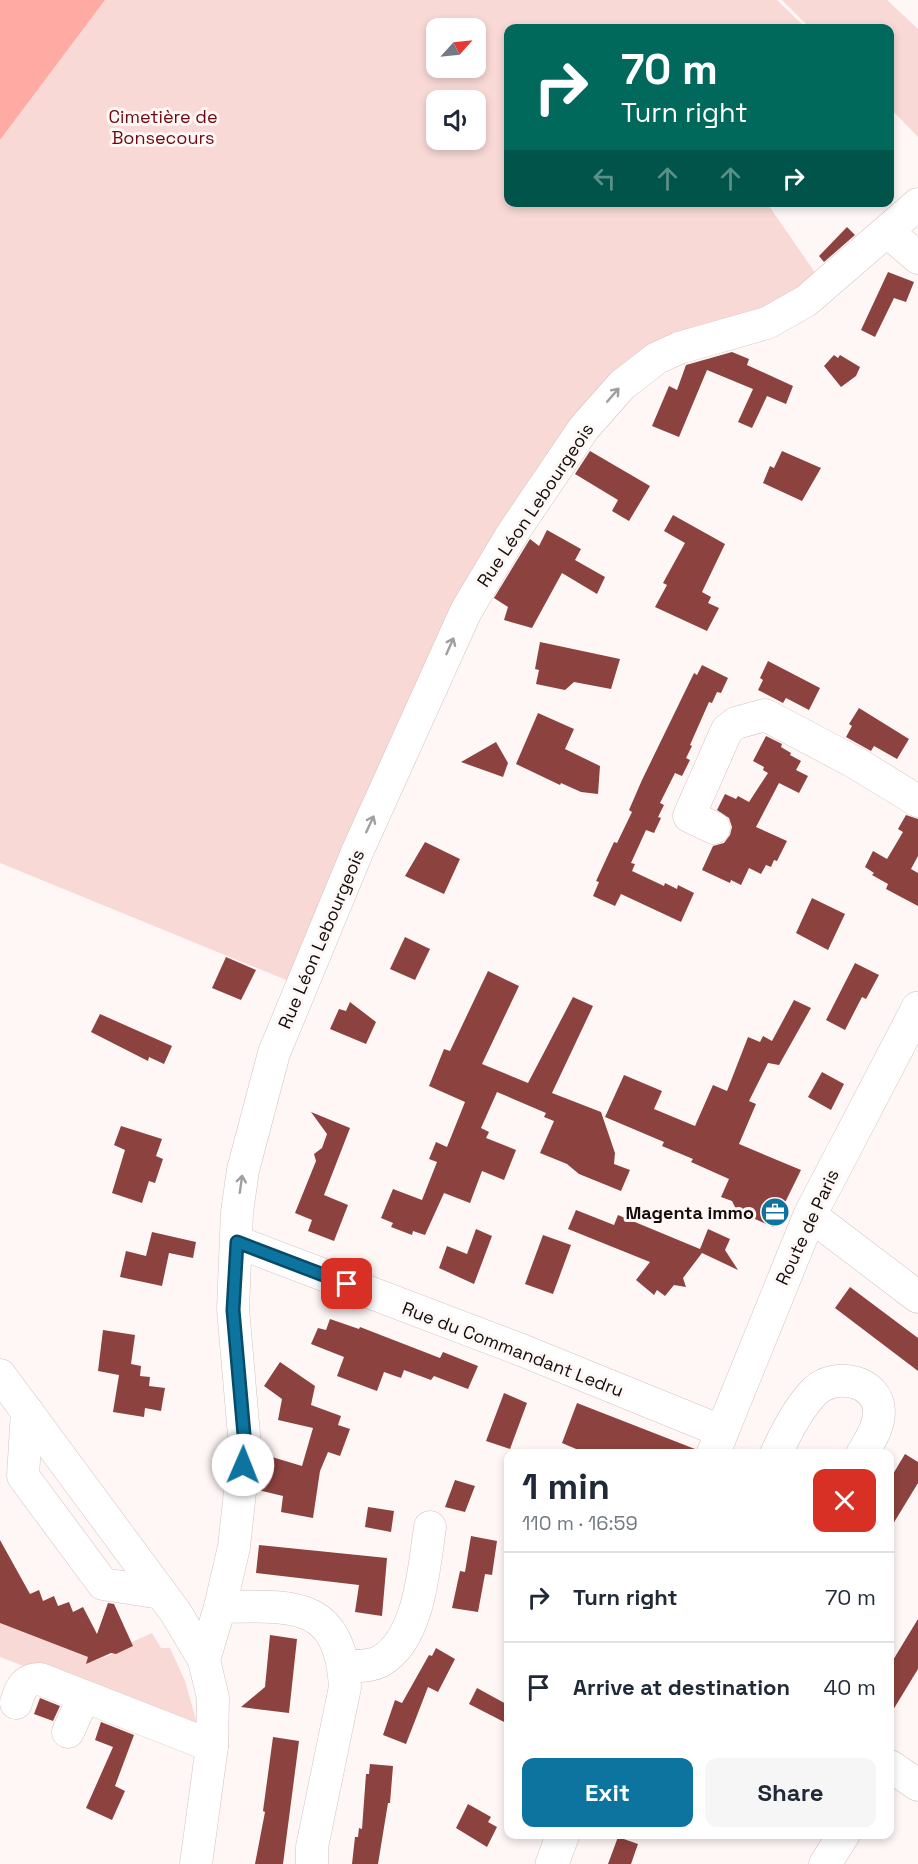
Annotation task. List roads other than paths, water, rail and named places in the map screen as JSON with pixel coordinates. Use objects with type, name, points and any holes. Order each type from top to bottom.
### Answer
[{"type":"main road","name":"Route de Paris","points":[[717,1442],[810,1215],[918,1008]]},
{"type":"main road","points":[[552,1864],[561,1839]]},
{"type":"street","name":"Rue Léon Lebourgeois","points":[[204,1660],[220,1607],[234,1547],[245,1446],[233,1310],[237,1212],[245,1157],[261,1093],[288,1016],[358,850],[466,611],[512,534],[584,428],[622,385],[657,358],[767,322],[791,310],[828,285],[918,204]]},
{"type":"street","points":[[888,232],[918,258]]},
{"type":"street","points":[[714,828],[689,816],[727,730],[736,723],[765,715],[846,757],[918,801]]},
{"type":"street","points":[[810,1215],[918,1297]]},
{"type":"street","name":"Rue du Commandant Ledru","points":[[237,1242],[524,1351],[717,1442]]},
{"type":"street","points":[[0,1375],[161,1593],[194,1640],[204,1660],[213,1698],[212,1746],[196,1864]]},
{"type":"street","points":[[778,1449],[786,1432],[816,1390],[835,1380],[853,1381],[869,1389],[879,1409],[876,1431],[865,1449]]},
{"type":"street","points":[[27,1411],[23,1476],[89,1566],[103,1584],[161,1593]]},
{"type":"street","points":[[344,1666],[363,1666],[380,1661],[401,1640],[421,1592],[430,1527]]},
{"type":"street","points":[[220,1607],[295,1608],[309,1612],[329,1632],[344,1666],[345,1688],[312,1847],[312,1864]]},
{"type":"street","points":[[16,1703],[19,1691],[31,1679],[40,1679],[212,1746]]},
{"type":"street","points":[[68,1732],[81,1703],[95,1701]]},
{"type":"street","points":[[894,1770],[918,1785]]},
{"type":"street","points":[[825,1864],[841,1839]]},
{"type":"place","name":"Magenta immo","points":[[775,1212]]},
{"type":"park label","name":"Cimetière de Bonsecours","points":[[163,126]]}]
